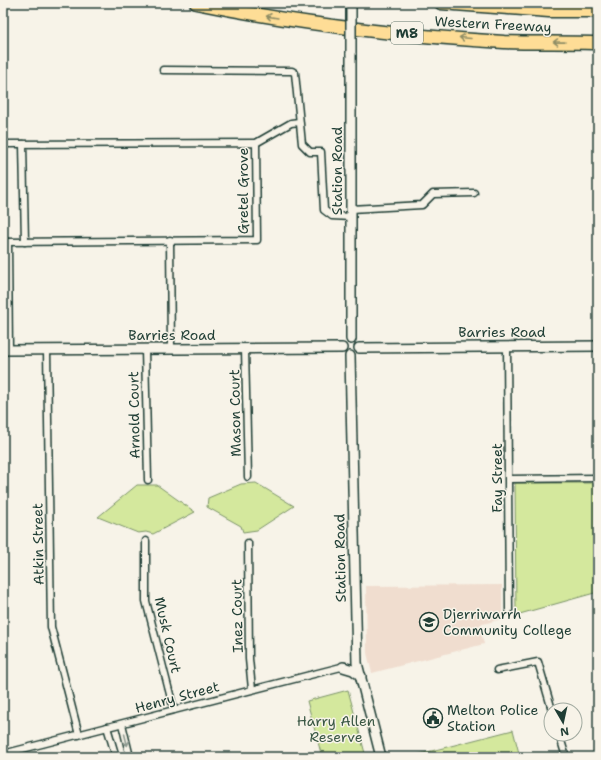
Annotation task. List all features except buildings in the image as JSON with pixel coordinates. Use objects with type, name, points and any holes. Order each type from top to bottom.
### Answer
[{"type":"highway","name":"Western Freeway","points":[[196,3],[302,21],[381,31],[504,42],[598,43]]},
{"type":"highway","name":"Western Freeway","points":[[441,3],[549,11],[598,11]]},
{"type":"street","name":"Station Road","points":[[351,3],[351,339]]},
{"type":"street","points":[[163,70],[292,71],[295,73],[302,144],[310,152],[321,152],[324,210],[332,216],[422,205],[433,194],[474,193]]},
{"type":"street","points":[[256,143],[291,123],[299,122]]},
{"type":"street","name":"Gretel Grove","points":[[3,144],[256,143],[257,240],[6,242]]},
{"type":"street","points":[[23,144],[25,242]]},
{"type":"street","points":[[170,240],[171,349]]},
{"type":"street","points":[[6,242],[6,350]]},
{"type":"street","points":[[351,339],[357,342],[359,348],[357,353],[350,356],[345,354],[342,348],[344,342],[351,339]]},
{"type":"street","name":"Fay Street","points":[[507,346],[509,610]]},
{"type":"street","name":"Barries Road","points":[[359,348],[598,346]]},
{"type":"street","name":"Barries Road","points":[[6,350],[342,348]]},
{"type":"street","name":"Arnold Court","points":[[145,349],[148,480]]},
{"type":"street","name":"Mason Court","points":[[245,349],[248,477]]},
{"type":"street","name":"Atkin Street","points":[[48,350],[51,627],[78,735]]},
{"type":"street","name":"Station Road","points":[[350,356],[357,663],[381,757]]},
{"type":"street","points":[[509,479],[598,478]]},
{"type":"street","name":"Musk Court","points":[[146,541],[146,601],[174,710]]},
{"type":"street","name":"Inez Court","points":[[248,543],[249,659],[252,689]]},
{"type":"street","points":[[497,670],[538,662],[550,702]]},
{"type":"street","name":"Henry Street","points":[[3,754],[357,663]]},
{"type":"street","points":[[343,667],[353,670],[361,676]]},
{"type":"street","points":[[122,724],[130,757]]},
{"type":"street","points":[[107,727],[116,757]]},
{"type":"street","points":[[561,742],[566,757]]},
{"type":"shaded area","name":"Djerriwarrh Community College","points":[[502,585],[502,619],[479,625],[484,644],[372,673],[367,653],[366,586]]},
{"type":"green space","points":[[256,483],[294,506],[257,530],[243,532],[241,526],[207,507],[208,498],[241,484]]},
{"type":"green space","points":[[515,483],[598,483],[598,592],[516,615]]},
{"type":"green space","points":[[137,485],[157,485],[195,512],[153,534],[146,532],[138,533],[98,517]]},
{"type":"green space","name":"Harry Allen Reserve","points":[[348,690],[366,757],[322,757],[307,701]]},
{"type":"green space","points":[[513,730],[520,757],[408,757]]},
{"type":"place","name":"Djerriwarrh Community College","points":[[429,622]]},
{"type":"place","name":"Melton Police Station","points":[[433,718]]}]
